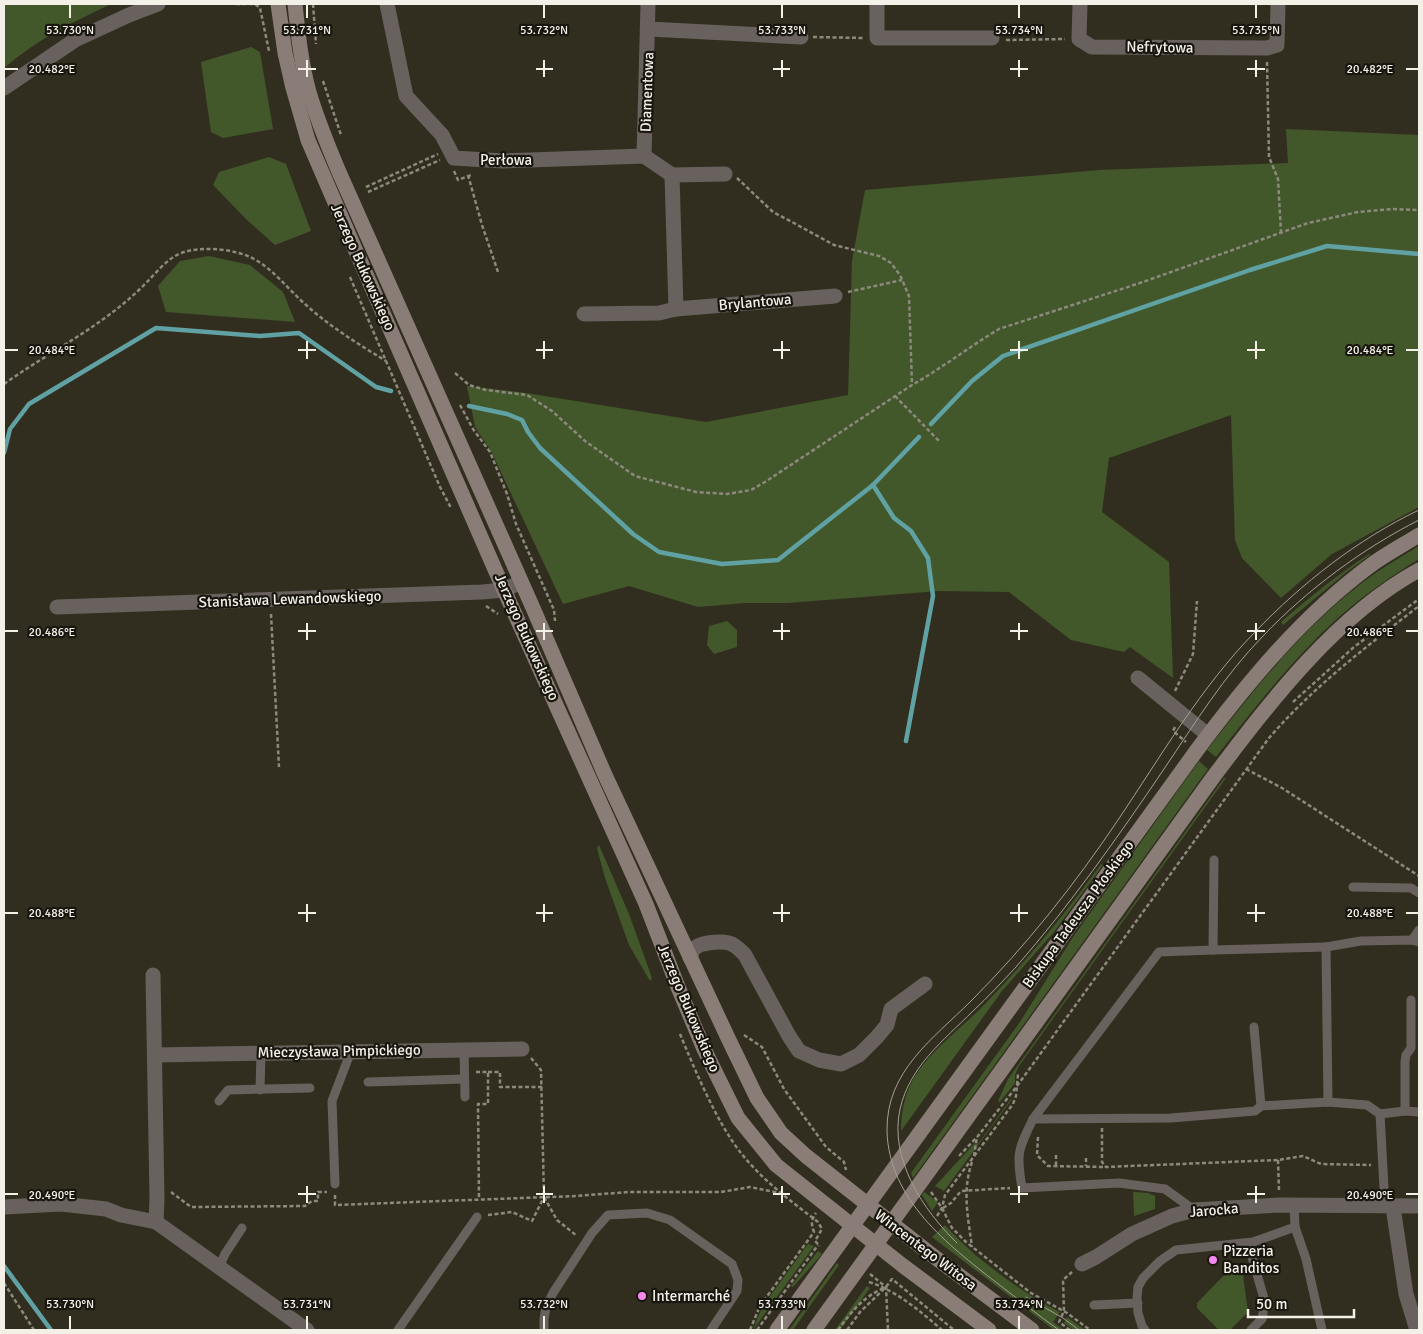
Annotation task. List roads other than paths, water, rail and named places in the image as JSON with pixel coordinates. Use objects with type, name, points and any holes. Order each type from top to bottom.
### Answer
[{"type":"street","points":[[4,88],[75,40],[158,4]]},
{"type":"street","name":"Jerzego Bukowskiego","points":[[278,4],[285,53],[308,140],[504,590],[646,904],[704,1049],[738,1118],[776,1165],[853,1225]]},
{"type":"street","name":"Jerzego Bukowskiego","points":[[295,4],[309,92],[321,129],[605,775],[690,958],[757,1098],[781,1133],[806,1156],[868,1205]]},
{"type":"street","name":"Perłowa","points":[[387,4],[406,96],[442,135],[454,158],[503,160],[644,156]]},
{"type":"street","name":"Diamentowa","points":[[644,156],[649,29],[648,4]]},
{"type":"street","points":[[877,4],[877,38],[992,38]]},
{"type":"street","name":"Nefrytowa","points":[[1080,4],[1079,39],[1092,47],[1272,47],[1278,4]]},
{"type":"street","points":[[649,29],[801,37]]},
{"type":"street","points":[[644,156],[672,175],[725,174]]},
{"type":"street","points":[[672,175],[676,309]]},
{"type":"street","name":"Brylantowa","points":[[584,314],[659,313],[676,309],[834,296]]},
{"type":"street","name":"Biskupa Tadeusza Płoskiego","points":[[777,1330],[1208,736],[1256,674],[1310,616],[1338,591],[1372,564],[1419,535]]},
{"type":"street","name":"Biskupa Tadeusza Płoskiego","points":[[814,1330],[1214,776],[1279,692],[1343,626],[1380,595],[1419,570]]},
{"type":"street","name":"Stanisława Lewandowskiego","points":[[57,607],[482,592],[504,590],[521,582]]},
{"type":"street","points":[[1138,678],[1208,736]]},
{"type":"street","points":[[690,958],[692,951],[696,948],[715,942],[729,943],[737,947],[762,975],[789,1036],[799,1051],[819,1060],[841,1064],[859,1055],[878,1037],[887,1025],[892,1009],[925,984]]},
{"type":"street","points":[[152,975],[155,1055],[156,1222]]},
{"type":"street","name":"Mieczysława Pimpickiego","points":[[155,1055],[522,1049]]},
{"type":"street","points":[[4,1207],[70,1205],[106,1209],[121,1215],[156,1222],[307,1330]]},
{"type":"street","name":"Wincentego Witosa","points":[[868,1205],[1032,1330]]},
{"type":"street","name":"Jarocka","points":[[1082,1264],[1132,1234],[1172,1216],[1194,1210],[1294,1205],[1419,1206]]},
{"type":"street","points":[[1389,1207],[1406,1294],[1418,1330]]},
{"type":"street","name":"Wincentego Witosa","points":[[853,1225],[989,1330]]},
{"type":"lane","points":[[1213,950],[1214,860]]},
{"type":"lane","points":[[1354,887],[1411,888],[1419,893]]},
{"type":"lane","points":[[1194,1210],[1165,1189],[1118,1183],[1022,1188],[1018,1161],[1019,1146],[1036,1119],[1159,952],[1326,947],[1361,941],[1416,941],[1419,930]]},
{"type":"lane","points":[[1326,947],[1328,1102]]},
{"type":"lane","points":[[1405,1111],[1404,1062],[1406,1055],[1415,1046],[1411,1000]]},
{"type":"lane","points":[[1254,1027],[1261,1106]]},
{"type":"lane","points":[[464,1049],[465,1097]]},
{"type":"lane","points":[[334,1184],[332,1101],[351,1051]]},
{"type":"lane","points":[[260,1090],[261,1053]]},
{"type":"lane","points":[[368,1082],[464,1076]]},
{"type":"lane","points":[[219,1101],[228,1090],[310,1088]]},
{"type":"lane","points":[[1036,1119],[1172,1118],[1255,1111],[1261,1106],[1328,1102],[1366,1105],[1380,1114],[1405,1111],[1419,1112]]},
{"type":"lane","points":[[1380,1114],[1383,1166],[1389,1207]]},
{"type":"lane","points":[[1294,1205],[1295,1227],[1306,1259],[1322,1330]]},
{"type":"lane","points":[[544,1330],[546,1307],[553,1293],[608,1215],[647,1213],[670,1220],[732,1264],[738,1280],[738,1290],[711,1330]]},
{"type":"lane","points":[[398,1330],[477,1217]]},
{"type":"lane","points":[[1145,1330],[1142,1326],[1138,1304],[1138,1287],[1143,1278],[1160,1261],[1176,1250],[1248,1242],[1295,1227]]},
{"type":"lane","points":[[219,1267],[242,1228]]},
{"type":"lane","points":[[1248,1242],[1265,1302],[1262,1318],[1251,1330]]},
{"type":"lane","points":[[1094,1305],[1138,1304]]},
{"type":"waterway","points":[[931,424],[972,381],[1003,356],[1250,270],[1327,246],[1419,254]]},
{"type":"waterway","points":[[4,453],[10,429],[29,404],[156,328],[260,336],[299,333],[376,387],[391,391]]},
{"type":"waterway","points":[[469,406],[507,414],[522,420],[540,448],[633,534],[659,552],[722,564],[778,560],[873,485],[919,437]]},
{"type":"waterway","points":[[873,485],[894,518],[911,531],[928,558],[933,596],[906,741]]},
{"type":"waterway","points":[[4,1266],[51,1330]]},
{"type":"tram line","points":[[1059,1330],[959,1253],[924,1219],[910,1199],[898,1179],[890,1156],[887,1131],[889,1110],[894,1091],[914,1058],[1011,959],[1067,891],[1102,844],[1199,699],[1235,653],[1273,614],[1311,580],[1374,534],[1419,510]]},
{"type":"tram line","points":[[957,1243],[944,1230],[921,1199],[904,1165],[899,1146],[898,1128],[900,1109],[911,1080],[939,1044],[1016,967],[1074,895],[1147,794],[1210,700],[1249,651],[1298,602],[1336,571],[1398,531],[1419,520]]},
{"type":"tram line","points":[[1026,1297],[1063,1318],[1079,1330]]},
{"type":"place","name":"Pizzeria Banditos","points":[[1213,1260]]},
{"type":"place","name":"Intermarché","points":[[642,1296]]}]
